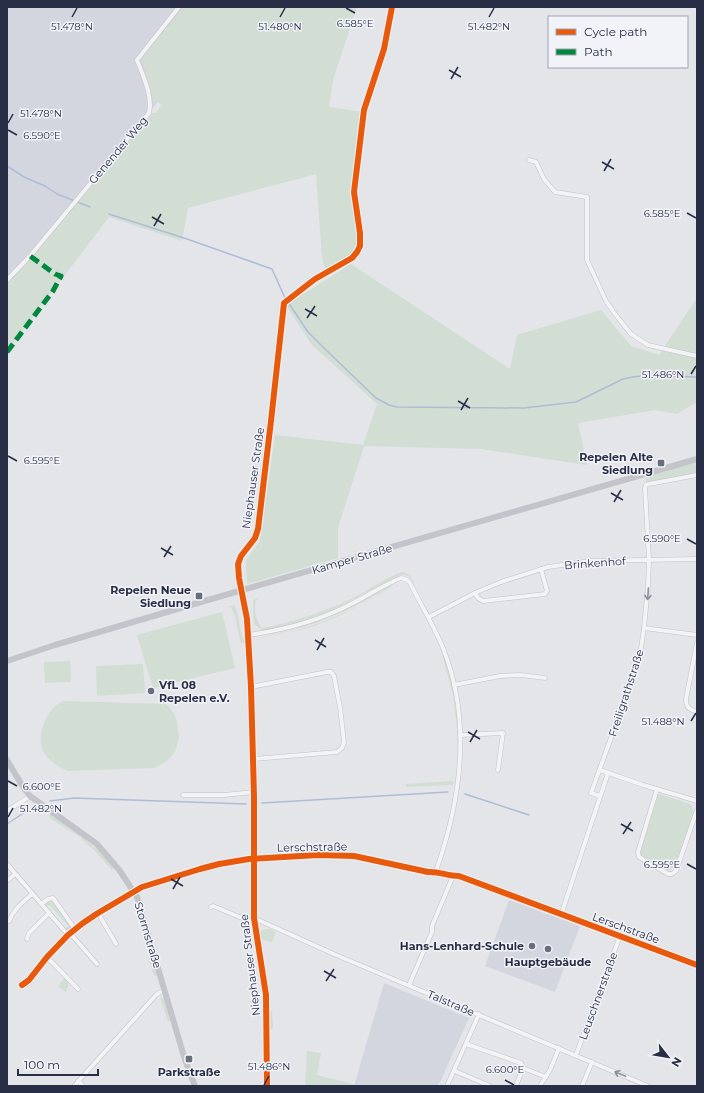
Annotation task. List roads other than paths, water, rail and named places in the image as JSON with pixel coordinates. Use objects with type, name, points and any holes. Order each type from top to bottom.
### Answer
[{"type":"main road","name":"Kamper Straße","points":[[7,661],[55,645],[697,459]]},
{"type":"main road","name":"Stormstraße","points":[[7,760],[30,796],[97,844],[120,871],[137,897],[164,990],[195,1086]]},
{"type":"street","name":"Genender Weg","points":[[7,280],[149,113],[150,97],[137,60],[179,7]]},
{"type":"street","name":"Niephauser Straße","points":[[268,1086],[266,995],[254,921],[255,859],[251,687],[247,618],[238,564],[255,538],[258,529],[284,303],[315,279],[352,258],[360,246],[360,233],[354,192],[364,110],[384,49],[392,7]]},
{"type":"street","points":[[529,160],[536,162],[544,179],[555,192],[587,197],[587,260],[606,301],[623,325],[631,334],[648,345],[697,356]]},
{"type":"street","name":"Freiligrathstraße","points":[[600,796],[591,793],[636,669],[640,655],[644,628],[649,560],[645,492],[646,485],[697,475]]},
{"type":"street","name":"Brinkenhof","points":[[429,617],[475,593],[501,582],[541,569],[591,561],[697,559]]},
{"type":"street","points":[[475,593],[478,598],[483,601],[545,594],[547,591],[541,569]]},
{"type":"street","points":[[248,635],[311,622],[352,604],[401,578],[410,583],[429,617],[443,648],[454,685],[459,713],[459,778],[446,843],[436,871]]},
{"type":"street","points":[[644,628],[697,635]]},
{"type":"street","points":[[697,643],[686,705],[688,708],[697,712]]},
{"type":"street","points":[[251,687],[331,672],[334,676],[340,707],[344,742],[342,748],[337,752],[253,759]]},
{"type":"street","points":[[454,685],[500,676],[521,675],[545,678]]},
{"type":"street","points":[[460,735],[503,734],[498,770]]},
{"type":"street","points":[[600,770],[697,800]]},
{"type":"street","points":[[561,915],[608,773]]},
{"type":"street","points":[[658,789],[638,852],[639,857],[668,874],[672,874],[676,871],[697,810]]},
{"type":"street","points":[[183,795],[224,795],[254,792]]},
{"type":"street","points":[[7,812],[30,796]]},
{"type":"street","name":"Lerschstraße","points":[[22,985],[29,980],[47,957],[75,928],[98,912],[142,887],[219,864],[255,859],[318,855],[354,856],[428,872],[436,871],[449,876],[459,876],[697,965]]},
{"type":"street","points":[[7,864],[49,913],[97,964]]},
{"type":"street","points":[[7,881],[15,874]]},
{"type":"street","points":[[409,985],[432,932],[432,926],[453,876]]},
{"type":"street","points":[[9,921],[17,908],[32,894]]},
{"type":"street","points":[[41,904],[48,899],[53,898],[75,928]]},
{"type":"street","name":"Niephauser Straße","points":[[211,907],[213,906],[254,921]]},
{"type":"street","points":[[98,912],[116,944]]},
{"type":"street","points":[[27,939],[29,933],[49,913]]},
{"type":"street","name":"Talstraße","points":[[254,921],[648,1086]]},
{"type":"street","name":"Leuschnerstraße","points":[[576,1056],[620,936]]},
{"type":"street","points":[[47,957],[78,989]]},
{"type":"street","points":[[74,1086],[156,996],[164,990]]},
{"type":"street","points":[[447,1086],[455,1071],[479,1014]]},
{"type":"street","points":[[466,1044],[521,1063],[523,1068],[546,1077]]},
{"type":"street","points":[[540,1086],[546,1077],[559,1048]]},
{"type":"street","points":[[582,1086],[592,1062]]},
{"type":"street","points":[[516,1086],[523,1068]]},
{"type":"street","points":[[455,1071],[490,1086]]},
{"type":"street","points":[[78,1081],[83,1086]]},
{"type":"waterway","points":[[7,166],[24,177],[45,186],[57,194],[90,207]]},
{"type":"waterway","points":[[109,214],[187,239],[272,269],[285,298]]},
{"type":"waterway","points":[[288,302],[308,332],[326,350],[376,398],[389,405],[397,407],[524,408],[576,402],[623,379],[632,377],[697,377]]},
{"type":"waterway","points":[[262,803],[448,792]]},
{"type":"waterway","points":[[465,794],[529,815]]},
{"type":"waterway","points":[[50,801],[74,798],[246,804]]},
{"type":"waterway","points":[[7,824],[28,810]]},
{"type":"place","name":"Repelen Alte Siedlung","points":[[661,463]]},
{"type":"place","name":"Repelen Neue Siedlung","points":[[199,596]]},
{"type":"place","name":"VfL 08 Repelen e.V.","points":[[151,691]]},
{"type":"place","name":"Hans-Lenhard-Schule","points":[[532,946]]},
{"type":"place","name":"Hauptgebäude","points":[[548,949]]},
{"type":"place","name":"Parkstraße","points":[[189,1059]]}]
